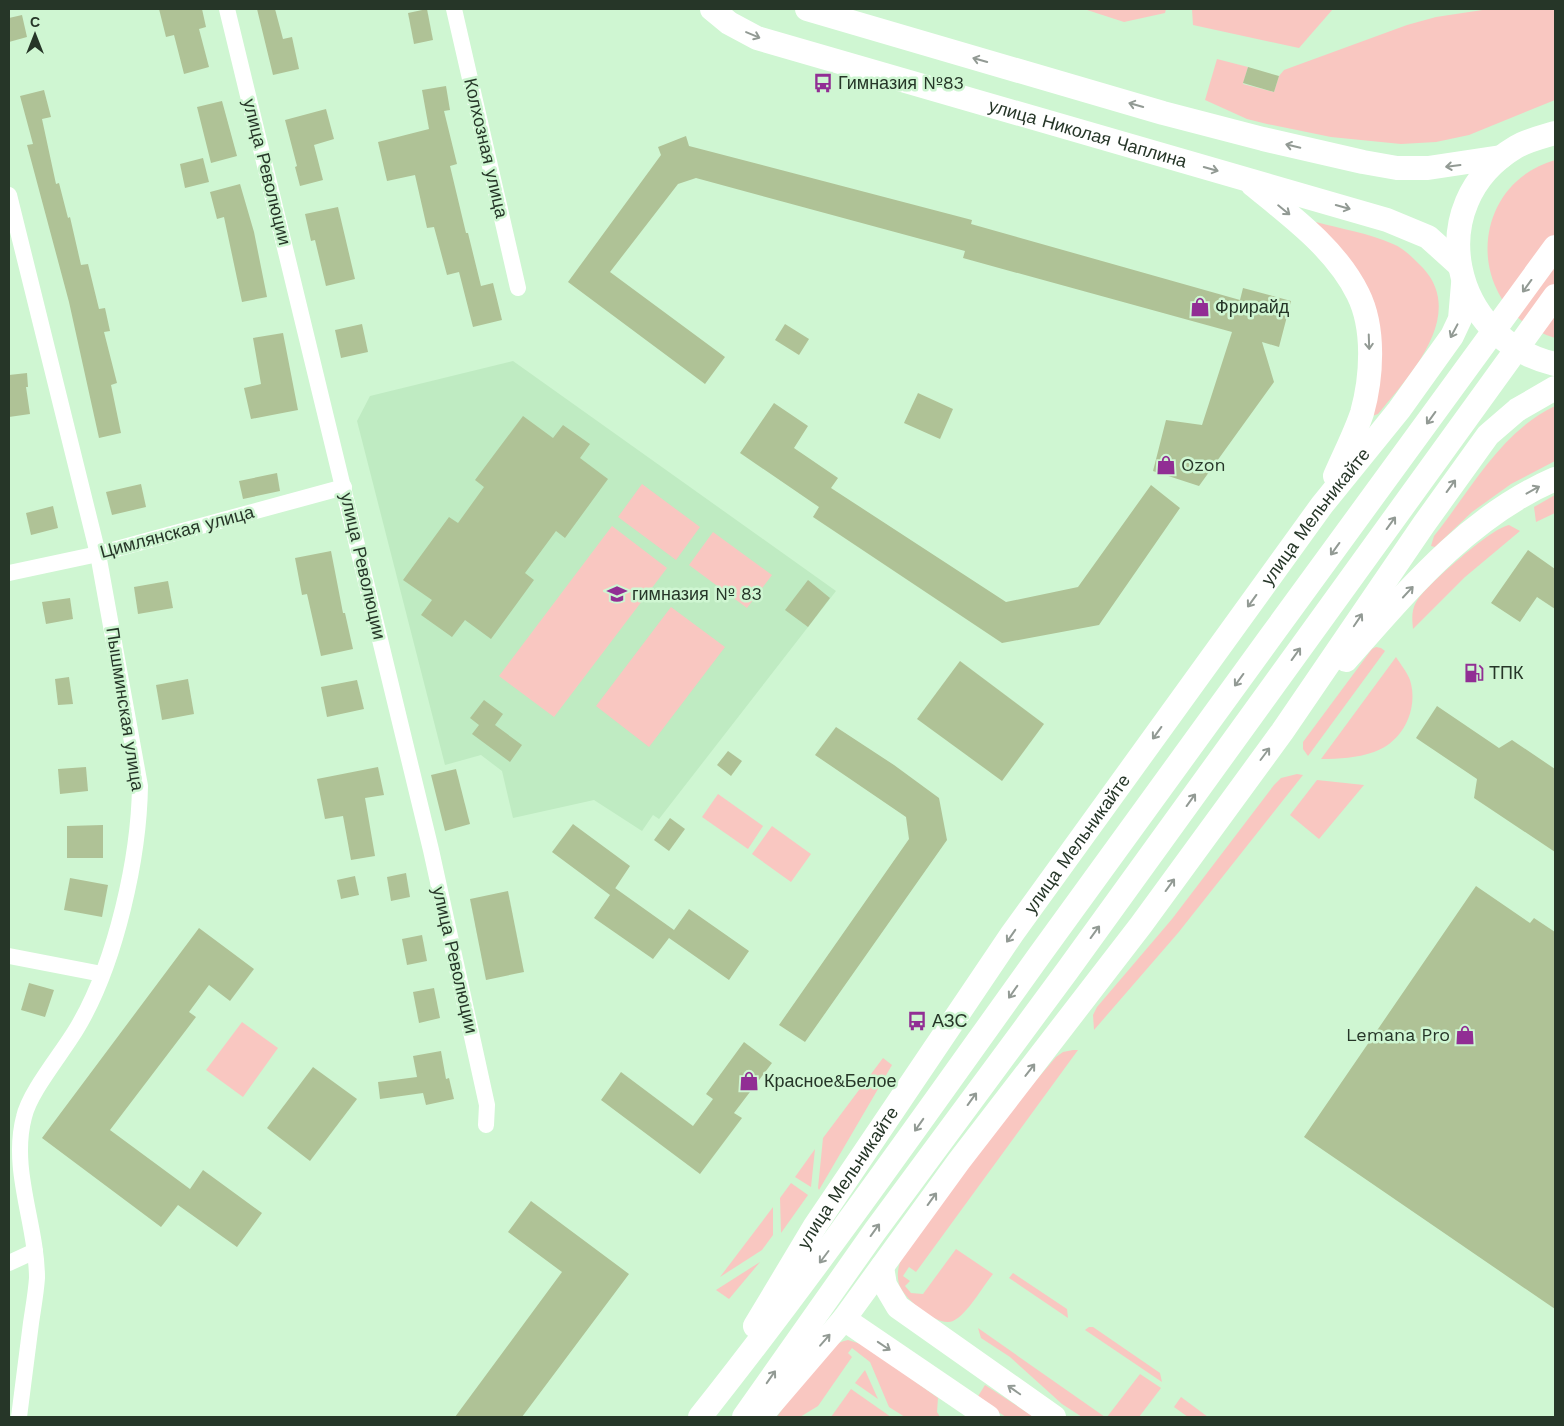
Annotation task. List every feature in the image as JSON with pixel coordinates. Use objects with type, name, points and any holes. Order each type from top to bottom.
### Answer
[{"type":"main road","name":"улица Николая Чаплина","points":[[712,9],[729,23],[757,38],[1387,220],[1428,237],[1461,274]]},
{"type":"main road","points":[[807,9],[1163,113],[1263,139],[1397,168],[1428,168],[1501,157],[1548,134]]},
{"type":"main road","name":"улица Мельникайте","points":[[700,1417],[815,1226],[1012,934],[1322,505],[1399,410],[1452,336],[1460,319],[1461,274],[1458,240],[1462,216],[1484,173],[1501,157]]},
{"type":"main road","points":[[1246,179],[1291,216],[1338,264],[1358,294],[1368,330],[1369,368],[1362,413],[1322,505]]},
{"type":"main road","name":"улица Мельникайте","points":[[700,1417],[765,1335],[854,1216],[1041,953],[1555,247]]},
{"type":"main road","points":[[1461,274],[1472,304],[1485,323],[1502,338],[1538,361],[1555,364]]},
{"type":"main road","points":[[744,1417],[875,1231],[1067,971],[1555,296]]},
{"type":"main road","points":[[760,1417],[844,1319],[959,1161],[1141,925],[1282,732],[1418,532],[1488,435],[1517,410],[1555,388]]},
{"type":"main road","points":[[1282,732],[1388,612],[1454,545],[1473,528],[1512,501],[1555,479]]},
{"type":"main road","points":[[882,1267],[885,1285],[898,1307],[1054,1417]]},
{"type":"main road","points":[[844,1319],[988,1417]]},
{"type":"street","name":"улица Революции","points":[[227,9],[344,487],[446,916],[487,1105],[486,1125]]},
{"type":"street","name":"Колхозная улица","points":[[454,9],[518,288]]},
{"type":"street","name":"Пышминская улица","points":[[9,195],[98,554],[140,786],[139,818],[133,856],[117,927],[102,974],[81,1023],[24,1116],[20,1146],[35,1251],[37,1279],[20,1417]]},
{"type":"street","name":"Цимлянская улица","points":[[9,573],[98,554],[344,487]]},
{"type":"street","points":[[9,956],[102,974]]},
{"type":"street","points":[[9,1263],[35,1251]]},
{"type":"shaded area","points":[[1084,9],[1166,9],[1165,13],[1124,22]]},
{"type":"shaded area","points":[[1192,9],[1333,9],[1299,48],[1193,25]]},
{"type":"shaded area","points":[[1489,9],[1555,9],[1555,100],[1469,135],[1436,142],[1401,144],[1331,137],[1247,119],[1205,100],[1217,59],[1248,67],[1243,84],[1274,92],[1279,76],[1284,70],[1407,25],[1436,17]]},
{"type":"shaded area","points":[[1555,160],[1555,338],[1525,324],[1504,302],[1492,277],[1488,249],[1492,221],[1504,195],[1525,174]]},
{"type":"shaded area","points":[[1316,222],[1374,237],[1397,246],[1409,254],[1423,268],[1435,287],[1439,306],[1436,326],[1428,345],[1404,382],[1378,414],[1372,416],[1379,354]]},
{"type":"shaded area","name":"гимназия № 83","points":[[513,361],[836,591],[659,819],[653,815],[642,831],[594,800],[513,818],[502,771],[481,755],[445,765],[357,421],[370,396]]},
{"type":"shaded area","points":[[1555,406],[1555,461],[1511,484],[1472,512],[1435,547],[1431,546],[1434,536],[1502,446],[1536,417]]},
{"type":"shaded area","points":[[642,484],[700,527],[676,560],[618,517]]},
{"type":"shaded area","points":[[1555,495],[1555,513],[1536,522],[1534,507]]},
{"type":"shaded area","points":[[1509,525],[1520,531],[1465,577],[1413,629],[1412,617],[1414,606],[1425,591],[1447,569],[1475,546],[1500,528]]},
{"type":"shaded area","points":[[612,526],[667,568],[554,717],[499,676]]},
{"type":"shaded area","points":[[713,532],[772,575],[747,608],[689,565]]},
{"type":"shaded area","points":[[671,607],[725,647],[649,747],[596,706]]},
{"type":"shaded area","points":[[1376,647],[1385,651],[1308,756],[1303,749],[1303,742],[1372,649]]},
{"type":"shaded area","points":[[1396,657],[1409,677],[1412,691],[1410,713],[1401,732],[1393,741],[1374,752],[1348,758],[1321,759]]},
{"type":"shaded area","points":[[1297,774],[1303,775],[1178,933],[1094,1030],[1093,1015],[1097,1007],[1172,919],[1274,785],[1281,778]]},
{"type":"shaded area","points":[[1317,780],[1364,785],[1319,839],[1290,815]]},
{"type":"shaded area","points":[[718,794],[763,826],[748,849],[702,817]]},
{"type":"shaded area","points":[[772,826],[811,854],[791,882],[752,854]]},
{"type":"shaded area","points":[[242,1022],[278,1048],[243,1097],[206,1070]]},
{"type":"shaded area","points":[[1078,1050],[916,1272],[909,1267],[903,1276],[910,1281],[905,1286],[911,1293],[923,1294],[956,1249],[993,1274],[969,1307],[958,1318],[947,1322],[930,1316],[907,1297],[899,1284],[898,1269],[903,1254],[964,1170],[1033,1084],[1056,1057],[1063,1052]]},
{"type":"shaded area","points":[[883,1058],[892,1065],[819,1190],[823,1138]]},
{"type":"shaded area","points":[[815,1149],[811,1187],[795,1177]]},
{"type":"shaded area","points":[[791,1183],[808,1195],[781,1233],[780,1198]]},
{"type":"shaded area","points":[[773,1207],[773,1235],[762,1250],[720,1277]]},
{"type":"shaded area","points":[[760,1262],[729,1299],[716,1290]]},
{"type":"shaded area","points":[[1013,1273],[1067,1309],[1068,1318],[1009,1278]]},
{"type":"shaded area","points":[[1093,1327],[1160,1373],[1162,1382],[1085,1330]]},
{"type":"shaded area","points":[[978,1328],[1105,1417],[1082,1417],[1062,1404],[1010,1357],[981,1338]]},
{"type":"shaded area","points":[[848,1340],[864,1345],[938,1398],[937,1412],[940,1417],[905,1417],[889,1407],[870,1362],[852,1348],[848,1353],[852,1357],[818,1406],[800,1417],[777,1417],[818,1360],[838,1343]]},
{"type":"shaded area","points":[[865,1370],[878,1399],[855,1383]]},
{"type":"shaded area","points":[[1140,1374],[1161,1388],[1139,1417],[1107,1417]]},
{"type":"shaded area","points":[[985,1385],[1034,1417],[1006,1417],[977,1398]]},
{"type":"shaded area","points":[[851,1389],[891,1417],[831,1417]]},
{"type":"shaded area","points":[[1181,1397],[1208,1417],[1188,1417],[1174,1407]]},
{"type":"building","points":[[159,9],[202,9],[206,27],[199,29],[209,67],[184,74],[174,35],[166,37]]},
{"type":"building","points":[[257,9],[275,9],[283,39],[292,37],[299,69],[273,75]]},
{"type":"building","points":[[427,9],[433,40],[414,44],[408,13]]},
{"type":"building","points":[[22,15],[27,37],[9,42],[9,18]]},
{"type":"building","points":[[1248,67],[1279,76],[1274,92],[1243,83]]},
{"type":"building","points":[[446,86],[450,110],[444,111],[457,164],[450,166],[466,233],[468,233],[481,286],[493,283],[502,320],[473,327],[459,272],[447,275],[434,227],[427,228],[415,175],[387,181],[378,142],[429,129],[422,90]]},
{"type":"building","points":[[44,90],[51,117],[42,119],[56,184],[59,183],[68,218],[70,217],[81,265],[88,264],[99,309],[105,308],[110,331],[104,332],[117,383],[111,385],[121,433],[99,438],[69,302],[27,145],[33,144],[20,96]]},
{"type":"building","points":[[222,101],[237,156],[211,163],[197,107]]},
{"type":"building","points":[[326,109],[334,139],[314,145],[323,180],[300,186],[295,167],[297,166],[285,120]]},
{"type":"building","points":[[686,136],[689,146],[972,220],[971,224],[1240,300],[1243,288],[1291,301],[1279,347],[1262,342],[1274,382],[1199,486],[1153,471],[1166,420],[1202,425],[1232,332],[963,258],[965,251],[696,178],[678,184],[610,272],[725,357],[705,384],[568,282],[661,155],[658,147]]},
{"type":"building","points":[[203,158],[209,182],[185,188],[180,164]]},
{"type":"building","points":[[240,184],[254,232],[267,297],[242,302],[224,217],[217,219],[210,192]]},
{"type":"building","points":[[338,207],[355,279],[326,286],[315,240],[311,241],[305,214]]},
{"type":"building","points":[[362,324],[368,352],[341,358],[335,330]]},
{"type":"building","points":[[785,324],[809,339],[799,355],[775,340]]},
{"type":"building","points":[[283,333],[298,410],[251,419],[244,388],[261,384],[253,338]]},
{"type":"building","points":[[27,373],[28,387],[26,387],[30,414],[9,417],[9,375]]},
{"type":"building","points":[[918,393],[953,409],[940,439],[904,423]]},
{"type":"building","points":[[774,403],[808,426],[794,448],[838,478],[831,488],[1006,602],[1078,587],[1151,485],[1180,508],[1099,625],[1002,643],[813,517],[819,507],[740,453]]},
{"type":"building","points":[[523,416],[553,438],[563,425],[590,444],[580,458],[608,479],[565,538],[556,531],[525,573],[534,580],[491,639],[465,620],[452,637],[421,615],[432,600],[403,580],[449,517],[458,523],[484,487],[475,480]]},
{"type":"building","points":[[277,473],[280,491],[243,499],[239,481]]},
{"type":"building","points":[[141,484],[146,507],[112,515],[106,492]]},
{"type":"building","points":[[53,506],[58,528],[31,535],[26,513]]},
{"type":"building","points":[[1528,550],[1555,569],[1555,609],[1537,597],[1520,622],[1491,603]]},
{"type":"building","points":[[331,551],[343,613],[345,613],[353,649],[321,656],[307,594],[302,595],[295,558]]},
{"type":"building","points":[[808,580],[830,598],[808,627],[785,610]]},
{"type":"building","points":[[168,581],[173,608],[138,614],[134,587]]},
{"type":"building","points":[[70,598],[73,619],[46,624],[42,602]]},
{"type":"building","points":[[960,661],[1044,724],[1002,781],[917,719]]},
{"type":"building","points":[[69,677],[73,704],[58,705],[55,679]]},
{"type":"building","points":[[188,679],[194,714],[162,720],[156,685]]},
{"type":"building","points":[[357,680],[364,709],[327,717],[321,687]]},
{"type":"building","points":[[484,700],[503,714],[495,725],[522,745],[510,762],[472,734],[479,725],[470,718]]},
{"type":"building","points":[[1437,706],[1499,748],[1512,740],[1555,769],[1555,852],[1474,798],[1477,779],[1416,738]]},
{"type":"building","points":[[836,727],[894,765],[939,798],[947,840],[805,1042],[779,1025],[909,839],[906,817],[815,755]]},
{"type":"building","points":[[728,751],[742,761],[731,776],[717,765]]},
{"type":"building","points":[[86,767],[88,791],[60,794],[58,769]]},
{"type":"building","points":[[378,767],[384,795],[365,798],[375,856],[351,860],[343,816],[325,819],[317,779]]},
{"type":"building","points":[[456,769],[470,824],[445,831],[431,775]]},
{"type":"building","points":[[670,818],[685,829],[669,851],[654,840]]},
{"type":"building","points":[[573,824],[630,866],[615,888],[674,930],[689,909],[749,951],[729,980],[669,938],[653,959],[594,918],[610,895],[552,852]]},
{"type":"building","points":[[103,825],[103,858],[67,858],[67,826]]},
{"type":"building","points":[[406,873],[410,897],[391,901],[387,877]]},
{"type":"building","points":[[355,876],[359,895],[341,899],[337,880]]},
{"type":"building","points":[[70,878],[108,885],[102,917],[64,910]]},
{"type":"building","name":"Lemana Pro","points":[[1476,886],[1530,923],[1534,918],[1555,932],[1555,1309],[1304,1137]]},
{"type":"building","points":[[508,891],[524,972],[486,980],[470,899]]},
{"type":"building","points":[[199,928],[254,969],[230,1001],[209,985],[189,1012],[196,1017],[110,1130],[190,1189],[203,1170],[262,1213],[237,1247],[178,1205],[161,1227],[42,1138]]},
{"type":"building","points":[[422,935],[427,961],[407,965],[402,939]]},
{"type":"building","points":[[29,983],[54,990],[45,1017],[21,1010]]},
{"type":"building","points":[[434,988],[440,1018],[419,1023],[413,992]]},
{"type":"building","points":[[744,1042],[772,1063],[734,1113],[742,1118],[700,1174],[601,1100],[621,1072],[693,1126],[713,1099],[706,1094]]},
{"type":"building","points":[[441,1051],[446,1079],[449,1078],[454,1099],[426,1105],[423,1093],[380,1099],[378,1082],[417,1077],[413,1056]]},
{"type":"building","points":[[313,1067],[357,1099],[310,1161],[267,1128]]},
{"type":"building","points":[[531,1201],[629,1274],[522,1417],[455,1417],[562,1272],[508,1232]]},
{"type":"place","name":"Гимназия №83","points":[[823,83]]},
{"type":"place","name":"Фрирайд","points":[[1200,307]]},
{"type":"place","name":"Ozon","points":[[1166,465]]},
{"type":"place","name":"гимназия № 83","points":[[617,594]]},
{"type":"place","name":"ТПК","points":[[1474,673]]},
{"type":"place","name":"АЗС","points":[[917,1021]]},
{"type":"place","name":"Lemana Pro","points":[[1465,1035]]},
{"type":"place","name":"Красное&Белое","points":[[749,1081]]}]
